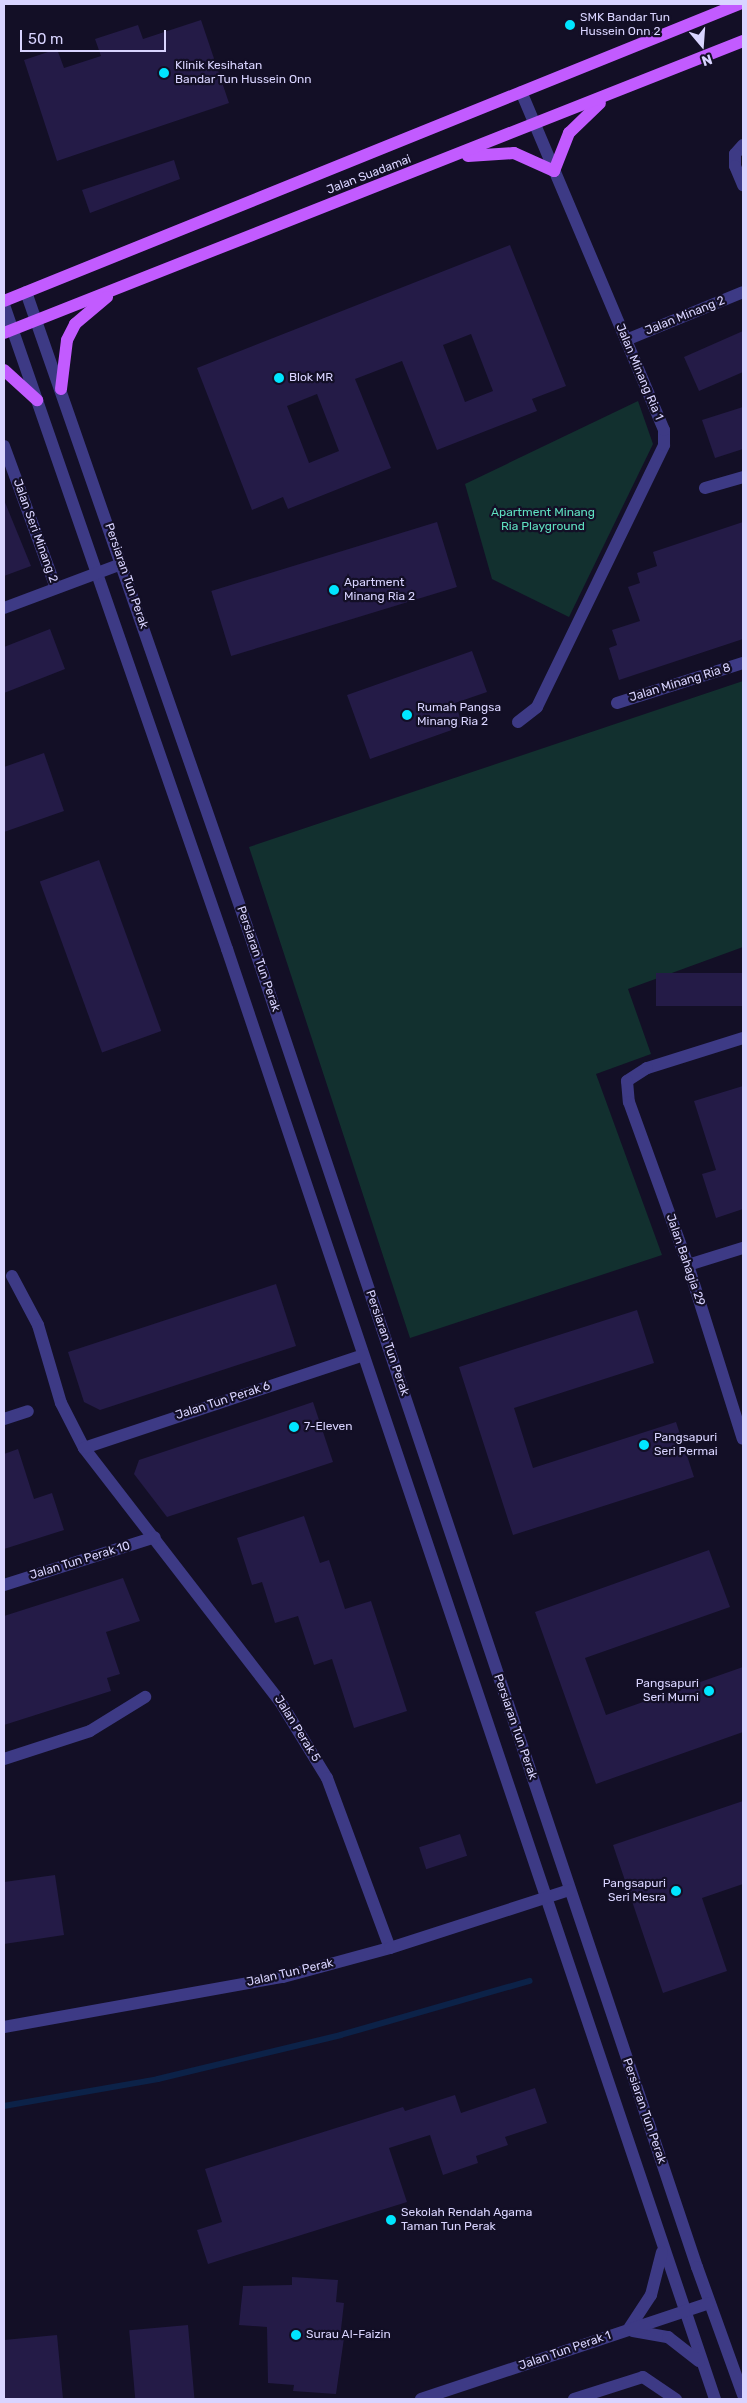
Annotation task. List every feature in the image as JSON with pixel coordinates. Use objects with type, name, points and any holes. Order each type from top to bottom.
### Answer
[{"type":"main road","name":"Jalan Suadamai","points":[[4,301],[739,4]]},
{"type":"main road","name":"Jalan Suadamai","points":[[8,332],[126,284],[535,125],[743,41]]},
{"type":"main road","points":[[453,157],[514,153],[554,171],[568,133],[610,95]]},
{"type":"main road","points":[[61,389],[62,355],[75,324],[126,284]]},
{"type":"main road","points":[[4,370],[37,400]]},
{"type":"street","name":"Jalan Minang Ria 1","points":[[518,722],[537,707],[664,445],[664,430],[521,92]]},
{"type":"street","points":[[739,149],[735,166],[743,185]]},
{"type":"street","name":"Persiaran Tun Perak","points":[[26,292],[121,564],[709,2303],[743,2396]]},
{"type":"street","name":"Jalan Minang 2","points":[[626,340],[743,292]]},
{"type":"street","name":"Persiaran Tun Perak","points":[[4,305],[8,332],[37,400],[363,1355],[683,2312],[715,2399]]},
{"type":"street","name":"Jalan Seri Minang 2","points":[[4,446],[56,588]]},
{"type":"street","points":[[705,488],[743,477]]},
{"type":"street","points":[[4,608],[121,564]]},
{"type":"street","name":"Jalan Minang Ria 8","points":[[617,703],[743,663]]},
{"type":"street","name":"Jalan Bahagia 29","points":[[743,1038],[646,1068],[627,1081],[629,1102],[740,1417],[743,1439]]},
{"type":"street","points":[[688,1265],[743,1248]]},
{"type":"street","name":"Jalan Perak 5","points":[[12,1276],[38,1325],[61,1403],[84,1448],[156,1537],[281,1703],[327,1778],[390,1948]]},
{"type":"street","name":"Jalan Tun Perak 6","points":[[84,1448],[363,1355]]},
{"type":"street","points":[[4,1419],[28,1411]]},
{"type":"street","name":"Jalan Tun Perak 10","points":[[4,1585],[156,1537]]},
{"type":"street","points":[[4,1759],[90,1731],[145,1697]]},
{"type":"street","name":"Jalan Tun Perak","points":[[4,2027],[284,1977],[390,1948],[570,1890]]},
{"type":"street","points":[[663,2251],[651,2295],[628,2330],[668,2337],[701,2362]]},
{"type":"street","name":"Jalan Tun Perak 1","points":[[421,2399],[709,2303]]},
{"type":"street","points":[[574,2399],[643,2376],[676,2399]]},
{"type":"green space","name":"Apartment Minang Ria Playground","points":[[638,401],[653,444],[569,617],[492,579],[465,484]]},
{"type":"green space","points":[[743,681],[743,947],[628,989],[651,1054],[596,1074],[662,1255],[410,1338],[249,847]]},
{"type":"building","points":[[201,20],[229,103],[57,161],[24,60],[57,49],[64,68],[101,56],[95,39],[138,25],[143,39]]},
{"type":"building","points":[[174,160],[180,179],[90,213],[82,190]]},
{"type":"building","name":"Blok MR","points":[[510,245],[566,386],[532,399],[537,411],[437,450],[402,361],[355,379],[391,468],[288,509],[283,497],[252,510],[197,368]],"holes":[[[471,334],[493,391],[465,402],[443,345]],[[317,394],[339,451],[309,463],[287,406]]]},
{"type":"building","points":[[743,331],[743,372],[699,391],[684,357]]},
{"type":"building","points":[[743,407],[743,449],[715,458],[702,420]]},
{"type":"building","points":[[4,500],[31,566],[4,576]]},
{"type":"building","name":"Apartment Minang Ria 2","points":[[437,522],[457,587],[231,656],[211,591]]},
{"type":"building","points":[[743,522],[743,639],[619,680],[609,648],[617,645],[612,630],[640,621],[628,587],[640,583],[637,573],[657,566],[653,552]]},
{"type":"building","points":[[50,629],[65,669],[4,693],[4,647]]},
{"type":"building","name":"Rumah Pangsa Minang Ria 2","points":[[472,651],[487,692],[455,703],[463,726],[370,759],[347,695]]},
{"type":"building","points":[[44,753],[64,811],[4,832],[4,767]]},
{"type":"building","points":[[99,860],[161,1031],[102,1053],[40,882]]},
{"type":"building","points":[[656,973],[743,973],[743,1006],[656,1006]]},
{"type":"building","points":[[743,1086],[743,1209],[716,1218],[702,1174],[716,1170],[694,1101]]},
{"type":"building","points":[[276,1284],[296,1346],[100,1410],[84,1402],[68,1352]]},
{"type":"building","name":"Pangsapuri Seri Permai","points":[[637,1310],[654,1363],[514,1408],[533,1468],[676,1422],[694,1477],[513,1535],[459,1367]]},
{"type":"building","points":[[313,1402],[333,1462],[167,1517],[134,1474],[139,1460]]},
{"type":"building","points":[[18,1449],[34,1499],[52,1493],[64,1530],[4,1549],[4,1454]]},
{"type":"building","points":[[304,1516],[320,1563],[329,1560],[345,1609],[371,1601],[407,1711],[354,1728],[332,1659],[314,1665],[298,1616],[275,1623],[262,1582],[252,1585],[237,1538]]},
{"type":"building","name":"Pangsapuri Seri Murni","points":[[709,1550],[730,1607],[585,1658],[606,1715],[743,1667],[743,1732],[596,1784],[535,1612]]},
{"type":"building","points":[[123,1578],[140,1621],[106,1632],[120,1674],[107,1678],[111,1691],[4,1725],[4,1616]]},
{"type":"building","name":"Pangsapuri Seri Mesra","points":[[743,1801],[743,1884],[702,1898],[727,1971],[663,1993],[613,1845]]},
{"type":"building","points":[[460,1834],[467,1856],[426,1869],[419,1847]]},
{"type":"building","points":[[55,1875],[64,1935],[4,1944],[4,1882]]},
{"type":"building","points":[[535,2088],[547,2123],[505,2137],[508,2145],[476,2156],[478,2163],[443,2175],[430,2135],[389,2148],[407,2202],[208,2264],[197,2230],[222,2222],[205,2169],[403,2107],[405,2111],[455,2095],[461,2113]]},
{"type":"building","name":"Surau Al-Faizin","points":[[292,2277],[338,2280],[336,2302],[344,2303],[340,2338],[344,2338],[336,2394],[293,2391],[294,2385],[268,2383],[267,2327],[239,2325],[243,2286],[292,2285]]},
{"type":"building","points":[[188,2325],[194,2399],[135,2399],[129,2330]]},
{"type":"building","points":[[57,2335],[63,2399],[4,2399],[4,2340]]},
{"type":"waterway","points":[[4,2106],[158,2079],[341,2035],[529,1981]]},
{"type":"place","name":"SMK Bandar Tun Hussein Onn 2","points":[[570,25]]},
{"type":"place","name":"Klinik Kesihatan Bandar Tun Hussein Onn","points":[[164,73]]},
{"type":"place","name":"Blok MR","points":[[279,378]]},
{"type":"place","name":"Apartment Minang Ria 2","points":[[334,590]]},
{"type":"place","name":"Rumah Pangsa Minang Ria 2","points":[[407,715]]},
{"type":"place","name":"7-Eleven","points":[[294,1427]]},
{"type":"place","name":"Pangsapuri Seri Permai","points":[[644,1445]]},
{"type":"place","name":"Pangsapuri Seri Murni","points":[[709,1691]]},
{"type":"place","name":"Pangsapuri Seri Mesra","points":[[676,1891]]},
{"type":"place","name":"Sekolah Rendah Agama Taman Tun Perak","points":[[391,2220]]},
{"type":"place","name":"Surau Al-Faizin","points":[[296,2335]]}]
